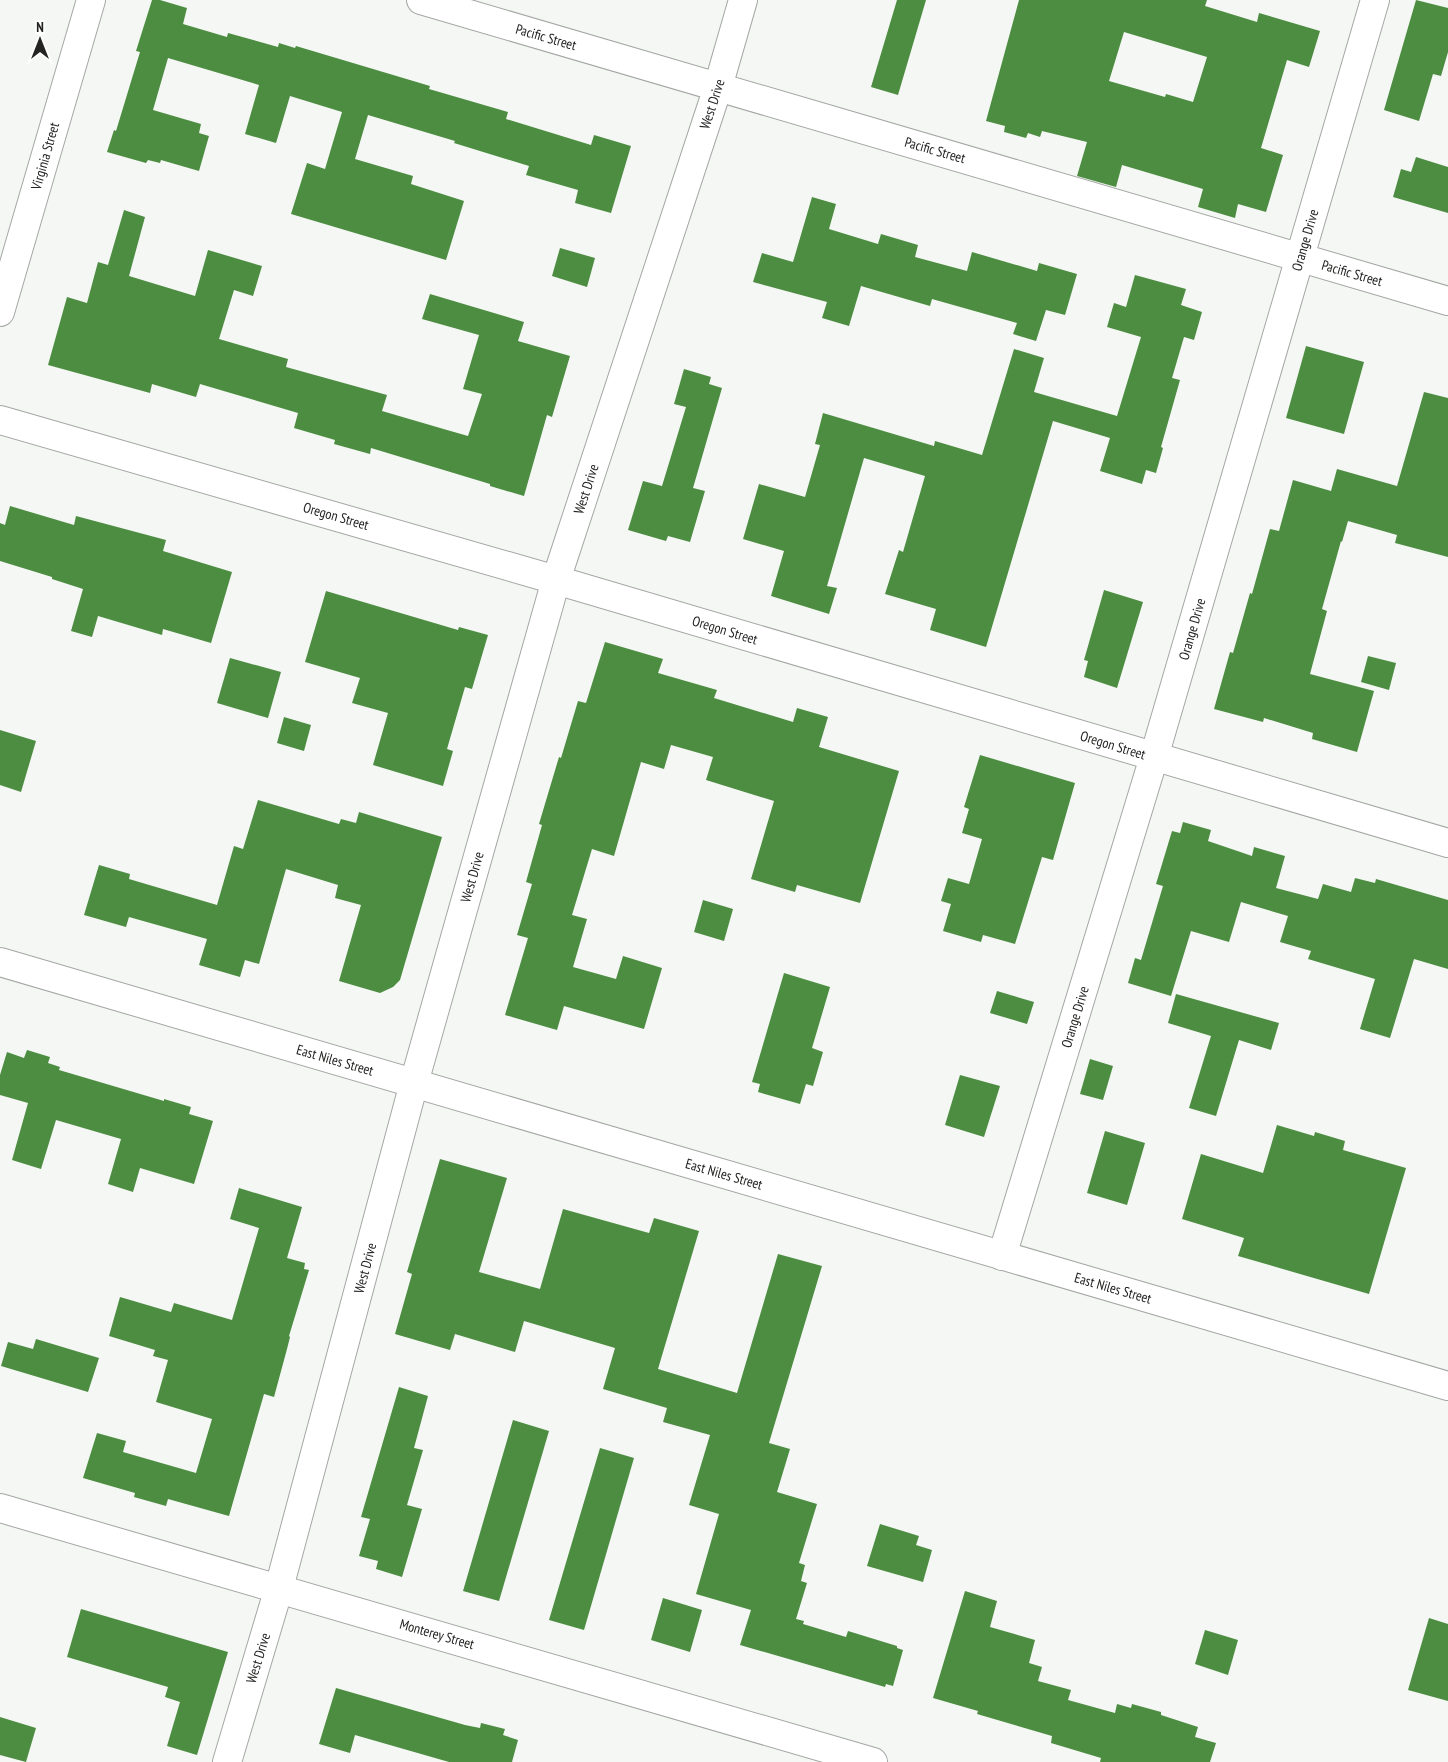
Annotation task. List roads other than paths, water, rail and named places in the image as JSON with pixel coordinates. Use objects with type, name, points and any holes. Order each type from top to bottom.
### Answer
[{"type":"street","name":"Virginia Street","points":[[0,312],[91,0]]},
{"type":"street","name":"Pacific Street","points":[[421,0],[1448,301]]},
{"type":"street","name":"West Drive","points":[[226,1762],[279,1588],[414,1083],[556,580],[718,87],[744,0]]},
{"type":"street","name":"Orange Drive","points":[[1002,1256],[1154,757],[1375,0]]},
{"type":"street","name":"Oregon Street","points":[[0,420],[556,580],[1448,844]]},
{"type":"street","name":"East Niles Street","points":[[0,962],[1448,1386]]},
{"type":"street","name":"Monterey Street","points":[[0,1508],[873,1762]]}]
